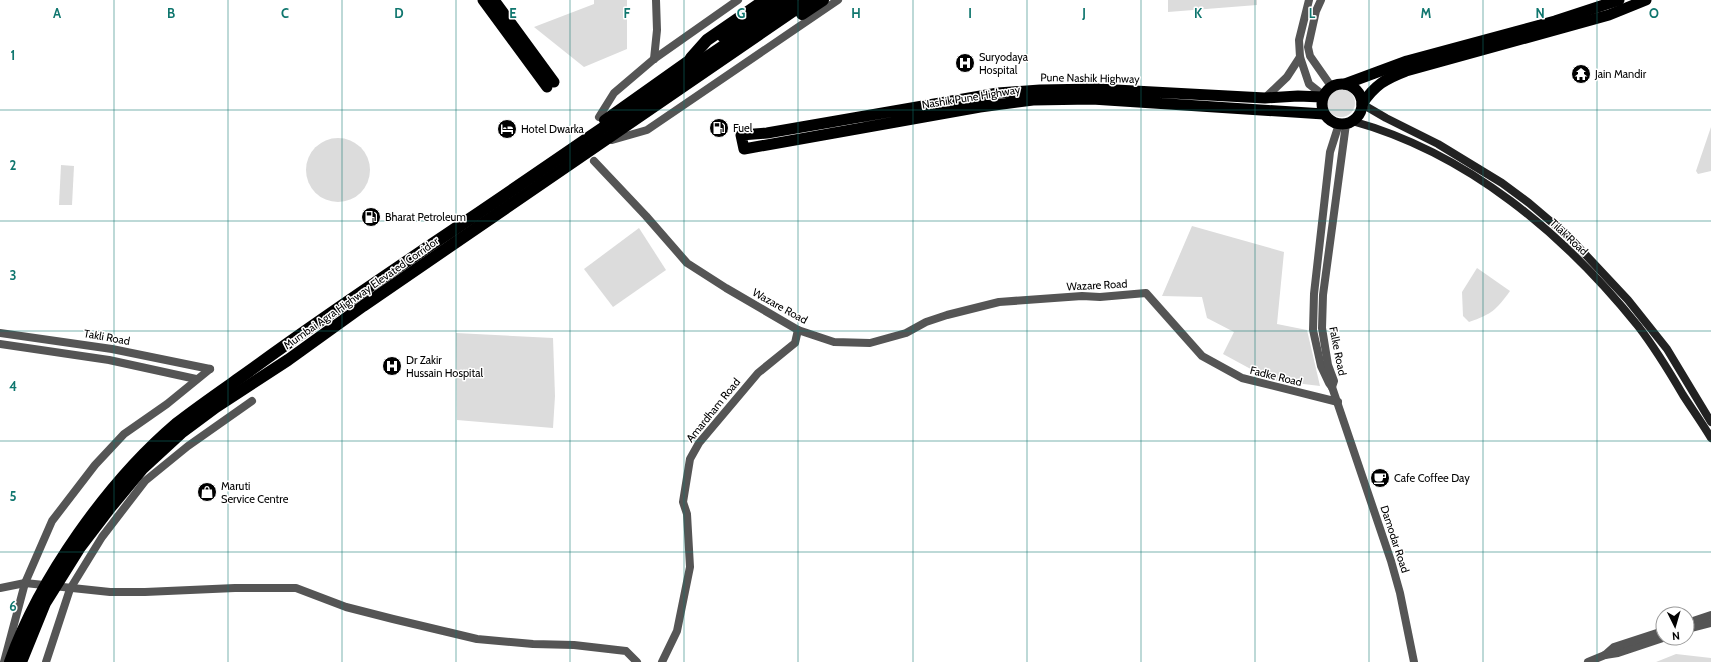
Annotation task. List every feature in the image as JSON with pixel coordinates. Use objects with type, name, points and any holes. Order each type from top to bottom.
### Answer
[{"type":"highway","points":[[483,0],[550,85],[494,0]]},
{"type":"highway","points":[[691,58],[707,40],[765,0]]},
{"type":"highway","name":"Mumbai Agra Highway Elevated Corridor","points":[[10,662],[34,608],[60,560],[100,505],[144,455],[177,424],[284,345],[713,52],[792,0]]},
{"type":"highway","name":"Mumbai Agra Highway Elevated Corridor","points":[[21,662],[46,603],[80,547],[143,468],[181,433],[216,407],[288,360],[809,0]]},
{"type":"highway","points":[[704,76],[725,66],[823,0]]},
{"type":"highway","points":[[1619,0],[1555,21],[1406,61],[1345,84],[1331,86],[1322,96],[1321,104],[1324,114],[1328,119],[1346,123],[1359,114],[1362,104],[1370,92],[1378,84],[1406,70],[1609,14],[1646,0]]},
{"type":"highway","points":[[1345,84],[1355,88],[1359,93],[1362,104]]},
{"type":"highway","name":"Pune Nashik Highway","points":[[744,149],[741,136],[767,133],[998,92],[1097,89],[1265,98],[1322,96]]},
{"type":"highway","name":"Nashik Pune Highway","points":[[744,149],[980,107],[1033,100],[1092,98],[1324,114]]},
{"type":"main road","points":[[601,119],[776,0]]},
{"type":"main road","points":[[612,140],[816,0]]},
{"type":"main road","name":"Tilak Road","points":[[1362,104],[1386,118],[1438,144],[1502,183],[1529,203],[1569,237],[1628,300],[1667,349],[1711,422]]},
{"type":"main road","name":"Tilak Road","points":[[1346,123],[1382,130],[1418,144],[1448,160],[1500,193],[1563,244],[1638,327],[1662,359],[1711,438]]},
{"type":"street","points":[[654,59],[657,30],[656,0]]},
{"type":"street","points":[[601,119],[614,93],[654,59],[738,0]]},
{"type":"street","points":[[612,140],[647,130],[838,0]]},
{"type":"street","points":[[1309,0],[1298,40],[1300,57],[1305,75],[1311,86],[1322,96]]},
{"type":"street","points":[[1321,0],[1316,11],[1308,47],[1310,56],[1331,86]]},
{"type":"street","points":[[1265,98],[1287,77],[1300,57]]},
{"type":"street","name":"Falke Road","points":[[1332,387],[1334,382],[1328,365],[1322,328],[1323,295],[1346,123]]},
{"type":"street","name":"Falke Road","points":[[1332,387],[1321,366],[1313,330],[1314,294],[1330,152],[1346,123]]},
{"type":"street","name":"Wazare Road","points":[[594,161],[646,216],[687,263],[726,288],[798,330],[834,342],[870,343],[906,333],[926,322],[947,315],[999,302],[1146,293]]},
{"type":"street","name":"Fadke Road","points":[[1146,293],[1202,356],[1242,378],[1338,402]]},
{"type":"street","name":"Amardham Road","points":[[662,662],[677,631],[690,567],[686,514],[683,502],[690,459],[699,443],[758,374],[795,343],[798,330]]},
{"type":"street","name":"Takli Road","points":[[0,333],[112,348],[210,368],[196,380],[111,360],[0,344]]},
{"type":"street","points":[[4,662],[25,583],[52,521],[95,465],[124,434],[167,404],[196,380]]},
{"type":"street","name":"Damodar Road","points":[[1332,387],[1393,568],[1400,593],[1414,662]]},
{"type":"street","points":[[46,662],[70,589],[102,537],[145,481],[188,446],[252,401]]},
{"type":"street","points":[[0,588],[25,583],[70,589],[110,592],[227,588],[296,588],[352,609],[477,639],[533,644],[574,645],[626,651],[637,662]]},
{"type":"street","points":[[1695,620],[1711,615]]},
{"type":"street","points":[[1695,627],[1711,623]]},
{"type":"street","points":[[1588,662],[1605,654],[1614,647],[1655,634]]},
{"type":"street","points":[[1605,654],[1618,653],[1655,641]]},
{"type":"shaded area","points":[[594,0],[627,0],[627,49],[584,67],[534,27],[594,4]]},
{"type":"shaded area","points":[[1168,0],[1257,0],[1257,5],[1168,12]]},
{"type":"shaded area","points":[[1341,89],[1351,93],[1355,103],[1351,113],[1341,117],[1331,113],[1327,103],[1331,93]]},
{"type":"shaded area","points":[[1711,127],[1711,171],[1698,174],[1696,171]]},
{"type":"shaded area","points":[[332,138],[344,138],[361,147],[368,158],[370,170],[368,182],[361,193],[344,202],[332,202],[320,197],[311,188],[306,176],[306,164],[311,152],[320,143]]},
{"type":"shaded area","points":[[61,165],[74,166],[72,205],[59,205]]},
{"type":"shaded area","points":[[1192,226],[1284,252],[1277,324],[1307,330],[1320,386],[1271,380],[1223,354],[1234,332],[1207,318],[1202,297],[1162,296]]},
{"type":"shaded area","points":[[639,228],[666,270],[613,307],[584,269]]},
{"type":"shaded area","points":[[1477,268],[1510,291],[1493,311],[1469,322],[1463,316],[1462,292]]},
{"type":"shaded area","points":[[456,333],[553,338],[555,396],[553,428],[457,420]]},
{"type":"shaded area","points":[[1676,654],[1711,658],[1711,662],[1656,662]]},
{"type":"place","name":"Suryodaya Hospital","points":[[965,63]]},
{"type":"place","name":"Jain Mandir","points":[[1581,74]]},
{"type":"place","name":"Fuel","points":[[719,128]]},
{"type":"place","name":"Hotel Dwarka","points":[[507,129]]},
{"type":"place","name":"Bharat Petroleum","points":[[371,217]]},
{"type":"place","name":"Dr Zakir Hussain Hospital","points":[[392,366]]},
{"type":"place","name":"Cafe Coffee Day","points":[[1380,478]]},
{"type":"place","name":"Maruti Service Centre","points":[[207,492]]}]
